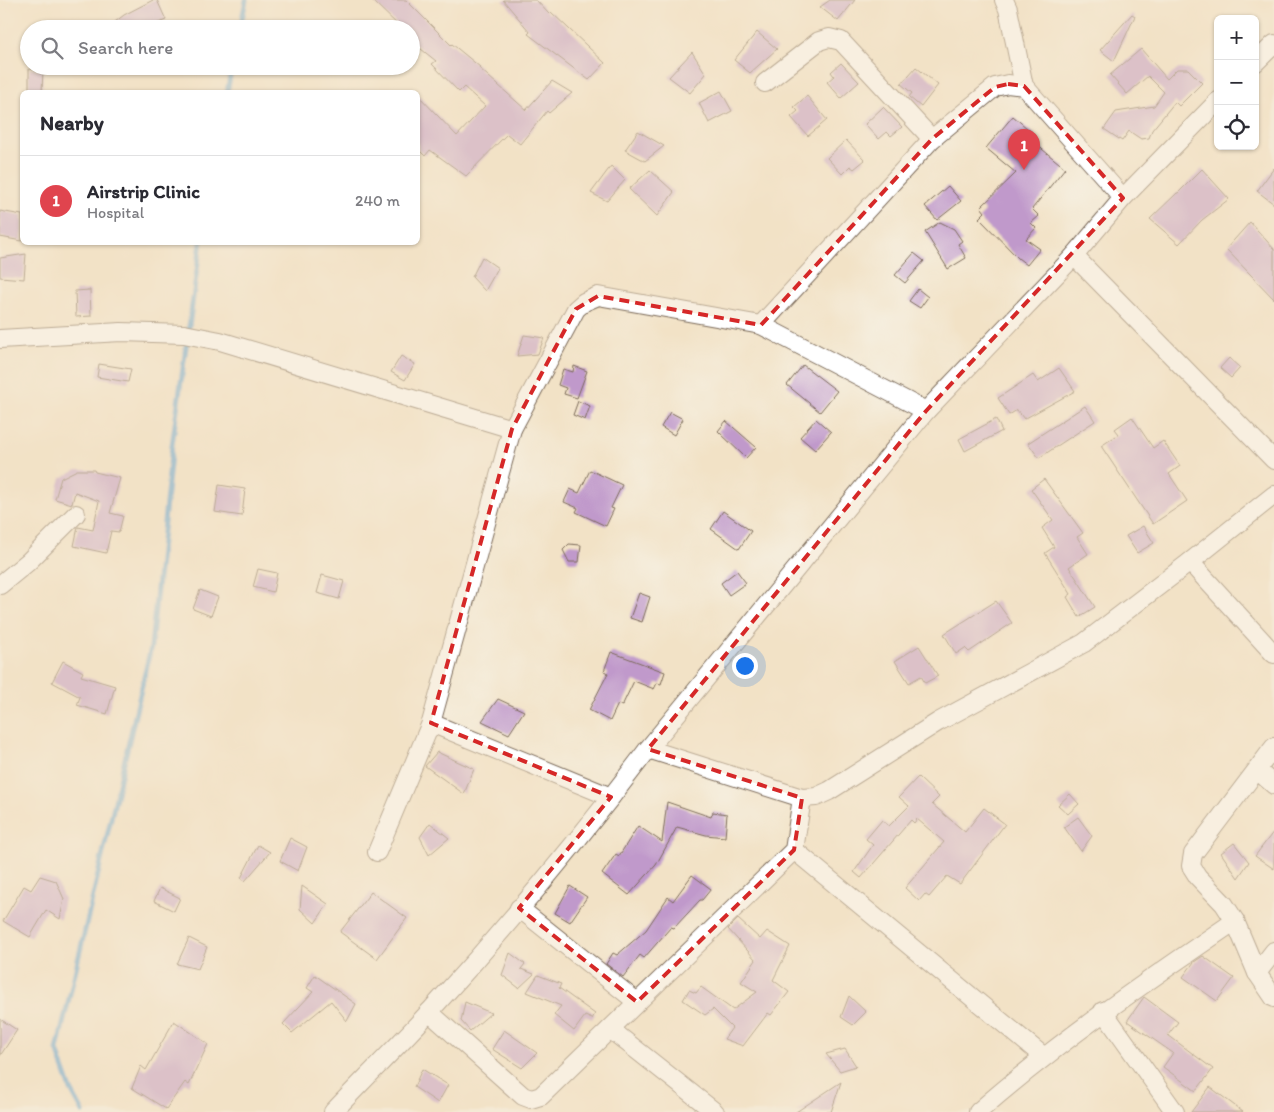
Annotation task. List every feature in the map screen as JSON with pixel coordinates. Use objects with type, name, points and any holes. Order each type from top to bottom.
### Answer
[{"type":"street","points":[[1004,0],[1008,9],[1024,86],[1124,198]]},
{"type":"street","points":[[765,83],[819,41],[829,38],[841,41],[932,138]]},
{"type":"street","points":[[1258,60],[1274,44]]},
{"type":"street","points":[[761,325],[932,138],[995,87],[1008,84],[1024,86]]},
{"type":"street","points":[[333,1112],[429,1012],[519,908],[611,797],[648,748],[926,411],[1074,256],[1124,198],[1215,105]]},
{"type":"street","points":[[1074,256],[1274,460]]},
{"type":"street","points":[[377,852],[431,723],[512,429],[576,309],[584,302],[598,296],[761,325],[926,411]]},
{"type":"street","points":[[0,339],[121,332],[184,334],[220,341],[512,429]]},
{"type":"street","points":[[648,748],[802,798],[816,797],[830,791],[938,722],[1084,643],[1274,495]]},
{"type":"street","points":[[0,585],[28,562],[76,514]]},
{"type":"street","points":[[1190,562],[1274,654]]},
{"type":"street","points":[[431,723],[611,797]]},
{"type":"street","points":[[1274,747],[1193,854],[1192,866],[1198,877],[1224,904],[1235,921],[1256,973],[1274,998]]},
{"type":"street","points":[[1257,770],[1274,785]]},
{"type":"street","points":[[429,1012],[523,1096],[531,1099],[541,1096],[794,850],[802,798]]},
{"type":"street","points":[[794,850],[1044,1056]]},
{"type":"street","points":[[519,908],[637,1002]]},
{"type":"street","points":[[978,1112],[1044,1056],[1103,1011],[1235,921]]},
{"type":"street","points":[[1256,973],[1274,951]]},
{"type":"street","points":[[1103,1011],[1174,1112]]},
{"type":"street","points":[[610,1029],[715,1112]]},
{"type":"highlighted area","points":[[1008,84],[1024,86],[1123,198],[926,411],[648,749],[802,798],[794,850],[637,1002],[519,908],[611,797],[431,723],[512,429],[576,309],[598,296],[761,325],[932,139],[995,87]]},
{"type":"building","points":[[153,0],[157,0],[166,20],[118,20]]},
{"type":"building","points":[[372,0],[406,0],[451,45],[480,67],[526,110],[552,81],[572,93],[549,113],[547,111],[520,144],[507,134],[466,176],[430,150],[425,156],[420,151],[420,97],[457,136],[485,106],[464,87],[459,92],[432,64],[436,61],[420,48],[420,20],[393,20]]},
{"type":"building","points":[[503,0],[536,0],[549,14],[551,12],[605,63],[589,80],[528,34],[530,32]]},
{"type":"building","points":[[830,0],[855,0],[838,21],[820,7]]},
{"type":"building","points":[[1132,14],[1135,16],[1114,61],[1100,50]]},
{"type":"building","points":[[757,32],[777,49],[750,73],[734,60]]},
{"type":"building","points":[[1141,49],[1167,79],[1177,69],[1188,69],[1202,83],[1179,106],[1175,102],[1152,130],[1149,138],[1141,139],[1129,131],[1122,141],[1104,129],[1116,112],[1154,106],[1164,92],[1148,76],[1127,94],[1110,75]]},
{"type":"building","points":[[692,52],[706,74],[690,93],[669,77]]},
{"type":"building","points":[[841,63],[859,82],[841,98],[827,82],[834,76],[831,72]]},
{"type":"building","points":[[916,67],[938,85],[921,107],[909,97],[912,93],[901,84]]},
{"type":"building","points":[[29,75],[43,75],[42,90],[29,90]]},
{"type":"building","points":[[721,91],[732,111],[709,123],[699,103]]},
{"type":"building","points":[[807,96],[827,120],[808,136],[791,117],[798,111],[794,107]]},
{"type":"building","points":[[883,107],[902,127],[891,136],[887,132],[879,139],[865,124]]},
{"type":"building","points":[[1013,116],[1035,135],[1031,140],[1065,168],[1032,209],[1039,216],[1031,223],[1036,228],[1026,239],[1040,249],[1027,265],[979,218],[985,212],[981,207],[1016,173],[986,148]]},
{"type":"building","points":[[638,131],[664,146],[645,161],[625,150]]},
{"type":"building","points":[[846,140],[865,160],[854,169],[850,166],[842,174],[827,158]]},
{"type":"building","points":[[611,166],[625,180],[607,201],[591,193]]},
{"type":"building","points":[[1274,168],[1274,204],[1257,191]]},
{"type":"building","points":[[1202,169],[1229,199],[1202,220],[1179,244],[1150,219]]},
{"type":"building","points":[[650,170],[674,192],[657,216],[629,189]]},
{"type":"building","points":[[948,186],[961,201],[937,220],[925,206]]},
{"type":"building","points":[[0,211],[20,215],[20,241],[0,237]]},
{"type":"building","points":[[940,222],[954,229],[962,241],[958,244],[966,258],[948,269],[925,232]]},
{"type":"building","points":[[1250,222],[1274,249],[1274,299],[1226,249]]},
{"type":"building","points":[[914,253],[924,261],[905,283],[895,275]]},
{"type":"building","points":[[26,254],[24,279],[0,277],[0,258]]},
{"type":"building","points":[[482,257],[498,268],[485,291],[472,277]]},
{"type":"building","points":[[918,289],[928,297],[920,308],[909,301]]},
{"type":"building","points":[[90,290],[91,316],[76,317],[75,291]]},
{"type":"building","points":[[524,335],[544,338],[538,354],[517,356]]},
{"type":"building","points":[[401,356],[415,364],[405,380],[391,372]]},
{"type":"building","points":[[1229,358],[1240,368],[1231,378],[1220,368]]},
{"type":"building","points":[[99,364],[131,369],[128,382],[97,377]]},
{"type":"building","points":[[803,365],[837,391],[820,412],[787,385]]},
{"type":"building","points":[[574,366],[587,371],[577,398],[564,394],[566,388],[558,385],[563,369],[573,372]]},
{"type":"building","points":[[1059,368],[1075,391],[1024,419],[1017,410],[1009,415],[998,398],[1033,375],[1038,382]]},
{"type":"building","points":[[578,401],[590,406],[585,420],[573,415]]},
{"type":"building","points":[[1085,406],[1095,421],[1039,458],[1028,443]]},
{"type":"building","points":[[670,412],[683,419],[674,435],[661,427]]},
{"type":"building","points":[[1132,417],[1153,448],[1163,441],[1180,466],[1169,474],[1187,501],[1153,524],[1101,446],[1119,434],[1115,429]]},
{"type":"building","points":[[816,419],[831,432],[815,450],[800,437]]},
{"type":"building","points":[[996,419],[1002,431],[965,451],[959,439]]},
{"type":"building","points":[[726,421],[756,447],[746,458],[718,431]]},
{"type":"building","points":[[77,470],[94,470],[95,472],[120,478],[110,513],[123,516],[119,532],[111,531],[106,553],[74,546],[78,527],[93,530],[99,501],[75,492],[72,504],[55,499],[61,478]]},
{"type":"building","points":[[590,470],[622,485],[611,508],[614,509],[606,526],[576,512],[578,508],[564,502],[570,489],[579,493]]},
{"type":"building","points":[[1044,479],[1083,533],[1077,537],[1088,554],[1069,567],[1095,607],[1079,617],[1067,597],[1071,594],[1045,553],[1054,547],[1042,528],[1053,520],[1031,489]]},
{"type":"building","points":[[219,485],[245,489],[242,516],[215,512]]},
{"type":"building","points":[[723,511],[751,531],[739,549],[711,529]]},
{"type":"building","points":[[1143,526],[1154,543],[1137,553],[1126,536]]},
{"type":"building","points":[[569,544],[581,545],[579,562],[569,562],[563,550]]},
{"type":"building","points":[[258,569],[277,573],[273,592],[253,587]]},
{"type":"building","points":[[737,571],[746,583],[729,595],[721,583]]},
{"type":"building","points":[[322,575],[344,581],[339,599],[317,593]]},
{"type":"building","points":[[200,590],[218,597],[211,616],[193,609]]},
{"type":"building","points":[[639,593],[650,597],[642,622],[630,618]]},
{"type":"building","points":[[996,601],[1012,623],[969,652],[965,648],[956,654],[944,634]]},
{"type":"building","points":[[919,646],[938,676],[925,683],[921,676],[909,683],[895,661]]},
{"type":"building","points":[[611,652],[665,672],[661,684],[657,683],[654,689],[634,681],[622,706],[618,704],[610,721],[589,710],[608,673],[604,671]]},
{"type":"building","points":[[63,661],[83,672],[81,676],[115,686],[107,714],[77,705],[80,697],[52,682]]},
{"type":"building","points":[[498,699],[524,711],[509,734],[482,721]]},
{"type":"building","points":[[437,752],[474,769],[464,794],[425,766]]},
{"type":"building","points":[[918,777],[939,797],[932,804],[965,832],[984,808],[1005,824],[960,884],[947,876],[929,897],[925,894],[919,901],[905,888],[944,842],[917,819],[914,823],[911,820],[861,878],[854,872],[873,845],[866,839],[882,820],[889,826],[909,806],[899,797]]},
{"type":"building","points":[[1070,794],[1079,804],[1068,814],[1058,805]]},
{"type":"building","points":[[667,802],[711,817],[713,812],[727,814],[725,837],[706,835],[677,827],[656,865],[629,895],[602,874],[616,854],[619,856],[638,826],[662,842]]},
{"type":"building","points":[[1078,817],[1092,836],[1081,851],[1064,827]]},
{"type":"building","points":[[430,823],[449,838],[429,855],[420,837]]},
{"type":"building","points":[[1274,831],[1274,869],[1255,856]]},
{"type":"building","points":[[290,838],[307,847],[298,871],[280,861]]},
{"type":"building","points":[[1234,843],[1249,862],[1238,878],[1221,853]]},
{"type":"building","points":[[258,845],[270,852],[245,881],[241,878]]},
{"type":"building","points":[[692,875],[711,889],[702,900],[674,928],[671,927],[644,958],[640,955],[623,977],[606,964],[613,953],[617,955],[646,930],[668,897],[673,901]]},
{"type":"building","points":[[40,876],[56,881],[64,899],[60,919],[46,910],[30,937],[3,921],[24,886],[31,890]]},
{"type":"building","points":[[302,886],[328,904],[315,923],[300,909]]},
{"type":"building","points":[[570,886],[587,897],[570,922],[555,913]]},
{"type":"building","points":[[160,888],[180,898],[174,911],[154,901]]},
{"type":"building","points":[[371,892],[407,918],[377,959],[340,932]]},
{"type":"building","points":[[738,919],[760,939],[767,931],[790,946],[773,980],[789,992],[771,1015],[768,1013],[743,1046],[724,1039],[732,1028],[713,1009],[705,1015],[683,1000],[689,990],[696,993],[701,987],[733,1010],[757,992],[741,982],[756,960],[728,929]]},
{"type":"building","points":[[189,938],[207,947],[198,969],[177,964]]},
{"type":"building","points":[[510,953],[525,964],[521,969],[534,974],[519,988],[502,975]]},
{"type":"building","points":[[1203,956],[1234,978],[1217,1001],[1183,977],[1194,962]]},
{"type":"building","points":[[315,975],[356,1004],[347,1021],[331,1001],[292,1033],[283,1024],[313,992],[307,988]]},
{"type":"building","points":[[538,975],[561,984],[559,988],[595,1014],[592,1019],[585,1016],[574,1031],[554,1015],[561,1006],[527,992]]},
{"type":"building","points":[[849,996],[866,1012],[853,1025],[841,1017]]},
{"type":"building","points":[[1144,997],[1178,1022],[1168,1035],[1213,1069],[1196,1091],[1163,1067],[1173,1053],[1127,1021]]},
{"type":"building","points":[[465,1002],[491,1013],[470,1031],[461,1021]]},
{"type":"building","points":[[0,1019],[17,1030],[0,1056]]},
{"type":"building","points":[[174,1021],[208,1044],[189,1085],[185,1082],[166,1109],[132,1088],[141,1066],[146,1070]]},
{"type":"building","points":[[504,1030],[537,1053],[522,1068],[492,1049]]},
{"type":"building","points":[[845,1049],[856,1066],[840,1071],[826,1054]]},
{"type":"building","points":[[422,1069],[448,1085],[438,1103],[414,1087]]},
{"type":"building","points":[[841,1082],[831,1112],[796,1112]]},
{"type":"building","points":[[1210,1087],[1243,1112],[1191,1112]]},
{"type":"waterway","points":[[242,20],[246,0]]},
{"type":"waterway","points":[[227,90],[230,75]]},
{"type":"waterway","points":[[83,1112],[71,1090],[57,1050],[151,647],[172,445],[201,245]]},
{"type":"place","name":"Airstrip Clinic","points":[[1024,170]]}]
